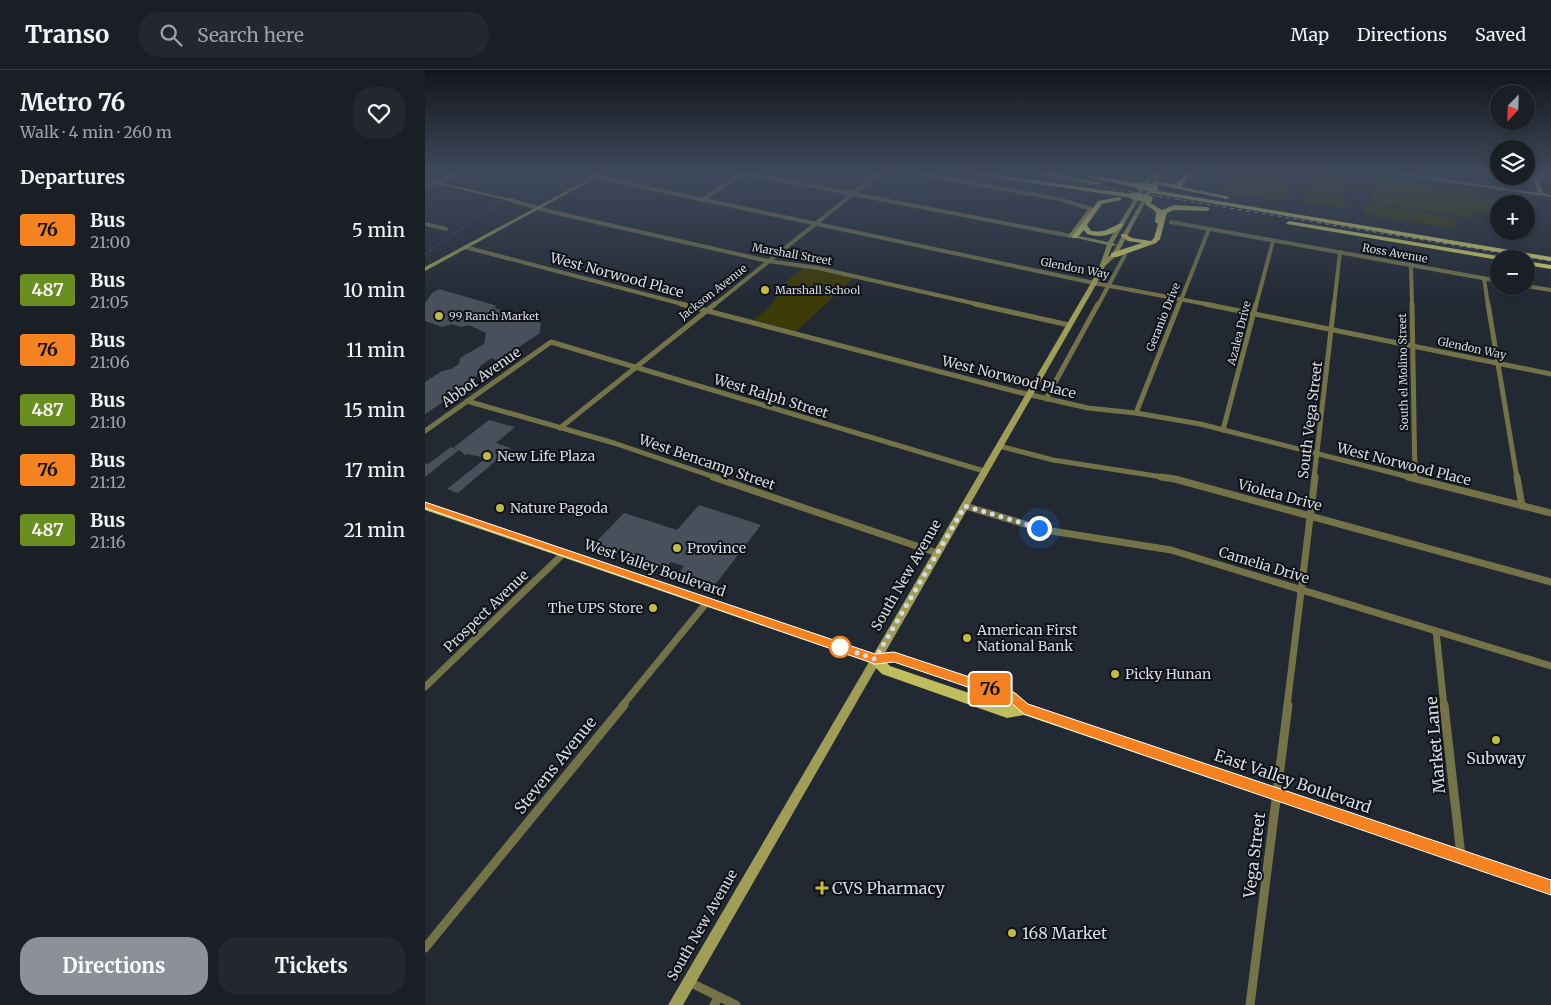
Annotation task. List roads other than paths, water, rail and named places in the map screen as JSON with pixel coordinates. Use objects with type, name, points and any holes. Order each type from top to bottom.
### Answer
[{"type":"highway","points":[[1073,237],[1090,217]]},
{"type":"highway","points":[[1123,235],[1127,239],[1143,242],[1152,240],[1155,236],[1158,217]]},
{"type":"highway","points":[[1114,256],[1154,242],[1157,239],[1163,217]]},
{"type":"highway","points":[[1252,217],[1490,257]]},
{"type":"highway","points":[[1281,217],[1490,253]]},
{"type":"highway","points":[[1295,217],[1551,257]]},
{"type":"highway","points":[[1320,217],[1551,257]]},
{"type":"highway","points":[[1084,225],[1089,233],[1101,235],[1112,232],[1121,225]]},
{"type":"highway","points":[[1535,262],[1551,265]]},
{"type":"main road","points":[[425,269],[523,217]]},
{"type":"main road","points":[[1086,217],[1073,237],[1119,246]]},
{"type":"main road","points":[[1094,283],[1103,266],[1110,244],[1126,217]]},
{"type":"main road","points":[[1103,266],[1114,256],[1134,217]]},
{"type":"main road","name":"South New Avenue","points":[[675,1005],[864,681],[1088,290],[1094,283]]},
{"type":"main road","name":"West Valley Boulevard","points":[[425,506],[875,659],[886,670],[1007,712],[1024,709]]},
{"type":"main road","name":"East Valley Boulevard","points":[[1024,709],[1551,888]]},
{"type":"street","name":"Marshall Street","points":[[576,217],[768,262],[818,268],[1069,325]]},
{"type":"street","name":"Glendon Way","points":[[780,217],[1094,283],[1254,313],[1551,374]]},
{"type":"street","name":"Jackson Avenue","points":[[560,428],[824,217]]},
{"type":"street","points":[[968,217],[1073,237]]},
{"type":"street","name":"Ross Avenue","points":[[1171,222],[1490,279]]},
{"type":"street","points":[[425,224],[446,229]]},
{"type":"street","name":"Geranio Drive","points":[[1135,413],[1209,229]]},
{"type":"street","name":"Azalea Drive","points":[[1223,430],[1273,241]]},
{"type":"street","name":"West Norwood Place","points":[[465,247],[1046,399],[1088,408],[1177,419],[1551,513]]},
{"type":"street","name":"South Vega Street","points":[[1301,589],[1340,252]]},
{"type":"street","points":[[1046,399],[1125,255]]},
{"type":"street","name":"South el Molino Street","points":[[1411,265],[1415,478]]},
{"type":"street","points":[[1484,278],[1522,506]]},
{"type":"street","points":[[1535,287],[1551,290]]},
{"type":"street","name":"West Ralph Street","points":[[551,342],[984,471]]},
{"type":"street","name":"Abbot Avenue","points":[[425,431],[551,342]]},
{"type":"street","name":"West Bencamp Street","points":[[467,400],[614,443],[937,553]]},
{"type":"street","name":"Violeta Drive","points":[[999,446],[1053,460],[1175,479],[1551,582]]},
{"type":"street","name":"Camelia Drive","points":[[965,506],[1016,522],[1054,531],[1171,550],[1551,666]]},
{"type":"street","name":"Prospect Avenue","points":[[425,687],[565,553]]},
{"type":"street","name":"Vega Street","points":[[1250,1005],[1301,589]]},
{"type":"street","name":"Stevens Avenue","points":[[425,948],[708,601]]},
{"type":"street","name":"Market Lane","points":[[1436,631],[1461,857]]},
{"type":"street","points":[[689,982],[716,1001],[736,1005]]},
{"type":"waterway","points":[[425,254],[479,217]]},
{"type":"railway","points":[[1282,217],[1551,261]]},
{"type":"place","name":"Marshall School","points":[[765,290]]},
{"type":"place","name":"99 Ranch Market","points":[[439,316]]},
{"type":"place","name":"New Life Plaza","points":[[487,456]]},
{"type":"place","name":"Nature Pagoda","points":[[500,508]]},
{"type":"place","name":"Province","points":[[677,548]]},
{"type":"place","name":"The UPS Store","points":[[653,608]]},
{"type":"place","name":"American First National Bank","points":[[967,638]]},
{"type":"place","name":"Picky Hunan","points":[[1115,674]]},
{"type":"place","name":"Subway","points":[[1496,740]]},
{"type":"place","name":"CVS Pharmacy","points":[[822,888]]},
{"type":"place","name":"168 Market","points":[[1012,933]]}]
